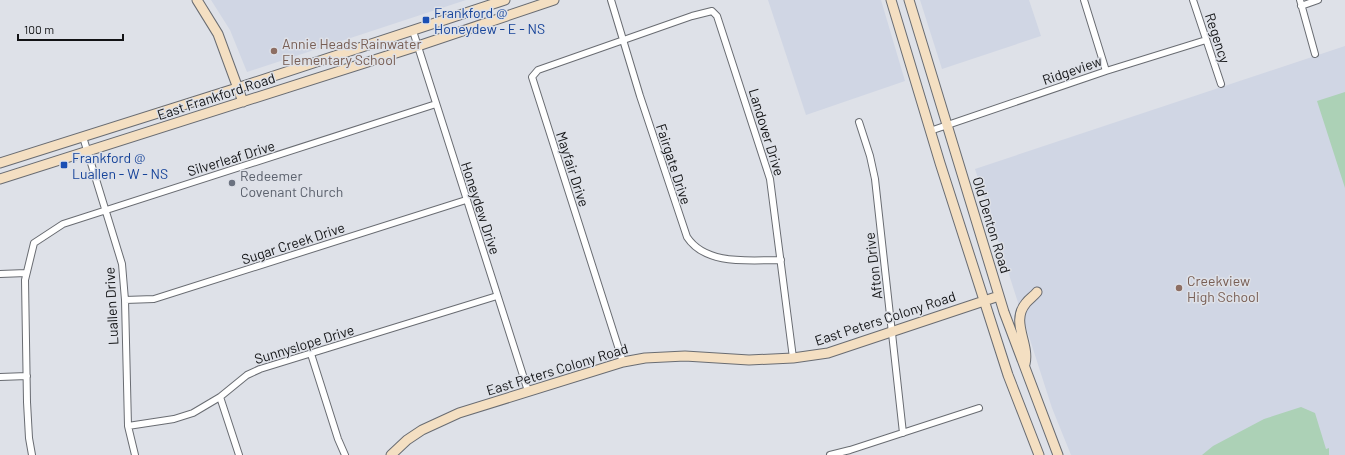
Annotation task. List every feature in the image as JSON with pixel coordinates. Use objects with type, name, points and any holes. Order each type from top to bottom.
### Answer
[{"type":"main road","points":[[196,0],[218,34],[243,102]]},
{"type":"main road","name":"East Frankford Road","points":[[0,163],[237,88],[505,0]]},
{"type":"main road","name":"East Frankford Road","points":[[0,179],[418,46],[554,0]]},
{"type":"main road","points":[[891,0],[930,131],[1008,375],[1039,455]]},
{"type":"main road","name":"Old Denton Road","points":[[909,0],[999,296],[1058,455]]},
{"type":"main road","points":[[902,37],[919,31]]},
{"type":"main road","points":[[1024,366],[1027,357],[1019,326],[1020,314],[1025,304],[1037,292]]},
{"type":"main road","name":"East Peters Colony Road","points":[[391,455],[407,440],[432,424],[459,413],[623,362],[645,358],[685,356],[749,360],[793,358],[828,353],[999,296]]},
{"type":"street","name":"Fairgate Drive","points":[[611,0],[683,228],[691,243],[703,252],[715,257],[781,260]]},
{"type":"street","points":[[1084,0],[1106,71]]},
{"type":"street","name":"Regency","points":[[1193,0],[1221,84]]},
{"type":"street","points":[[1316,54],[1300,3],[1318,0]]},
{"type":"street","name":"Landover Drive","points":[[623,40],[692,16],[712,11],[718,16],[769,174],[793,358]]},
{"type":"street","name":"Honeydew Drive","points":[[413,31],[528,392]]},
{"type":"street","name":"Mayfair Drive","points":[[623,40],[538,70],[532,77],[623,362]]},
{"type":"street","name":"Ridgeview","points":[[930,131],[1106,71],[1206,40]]},
{"type":"street","name":"Silverleaf Drive","points":[[32,455],[29,438],[25,287],[26,273],[34,243],[63,224],[106,209],[300,149],[436,104]]},
{"type":"street","name":"Afton Drive","points":[[859,122],[870,156],[875,179],[903,433]]},
{"type":"street","name":"Luallen Drive","points":[[83,137],[122,264],[125,300],[128,426],[135,455]]},
{"type":"street","name":"Sugar Creek Drive","points":[[125,300],[154,299],[466,200]]},
{"type":"street","points":[[0,274],[26,273]]},
{"type":"street","name":"Sunnyslope Drive","points":[[128,426],[174,419],[193,413],[220,397],[247,375],[260,369],[497,296]]},
{"type":"street","points":[[311,354],[338,439],[345,455]]},
{"type":"street","points":[[0,377],[27,376]]},
{"type":"street","points":[[220,397],[239,455]]},
{"type":"street","points":[[830,455],[850,450],[979,408]]},
{"type":"shaded area","name":"Annie Heads Rainwater Elementary School","points":[[211,0],[466,0],[247,72],[230,30]]},
{"type":"shaded area","points":[[768,0],[881,0],[905,81],[806,115]]},
{"type":"shaded area","points":[[920,0],[1029,0],[1041,36],[942,69]]},
{"type":"shaded area","name":"Creekview High School","points":[[1345,46],[1345,455],[1071,455],[1052,408],[975,169]]},
{"type":"green space","points":[[1345,92],[1345,188],[1317,101]]},
{"type":"green space","points":[[1301,407],[1315,413],[1326,449],[1329,448],[1329,455],[1202,455],[1213,446],[1264,419]]},
{"type":"place","name":"Frankford @ Honeydew - E - NS","points":[[426,20]]},
{"type":"place","name":"Annie Heads Rainwater Elementary School","points":[[274,51]]},
{"type":"place","name":"Frankford @ Luallen - W - NS","points":[[64,165]]},
{"type":"place","name":"Redeemer Covenant Church","points":[[232,183]]},
{"type":"place","name":"Creekview High School","points":[[1179,288]]}]
